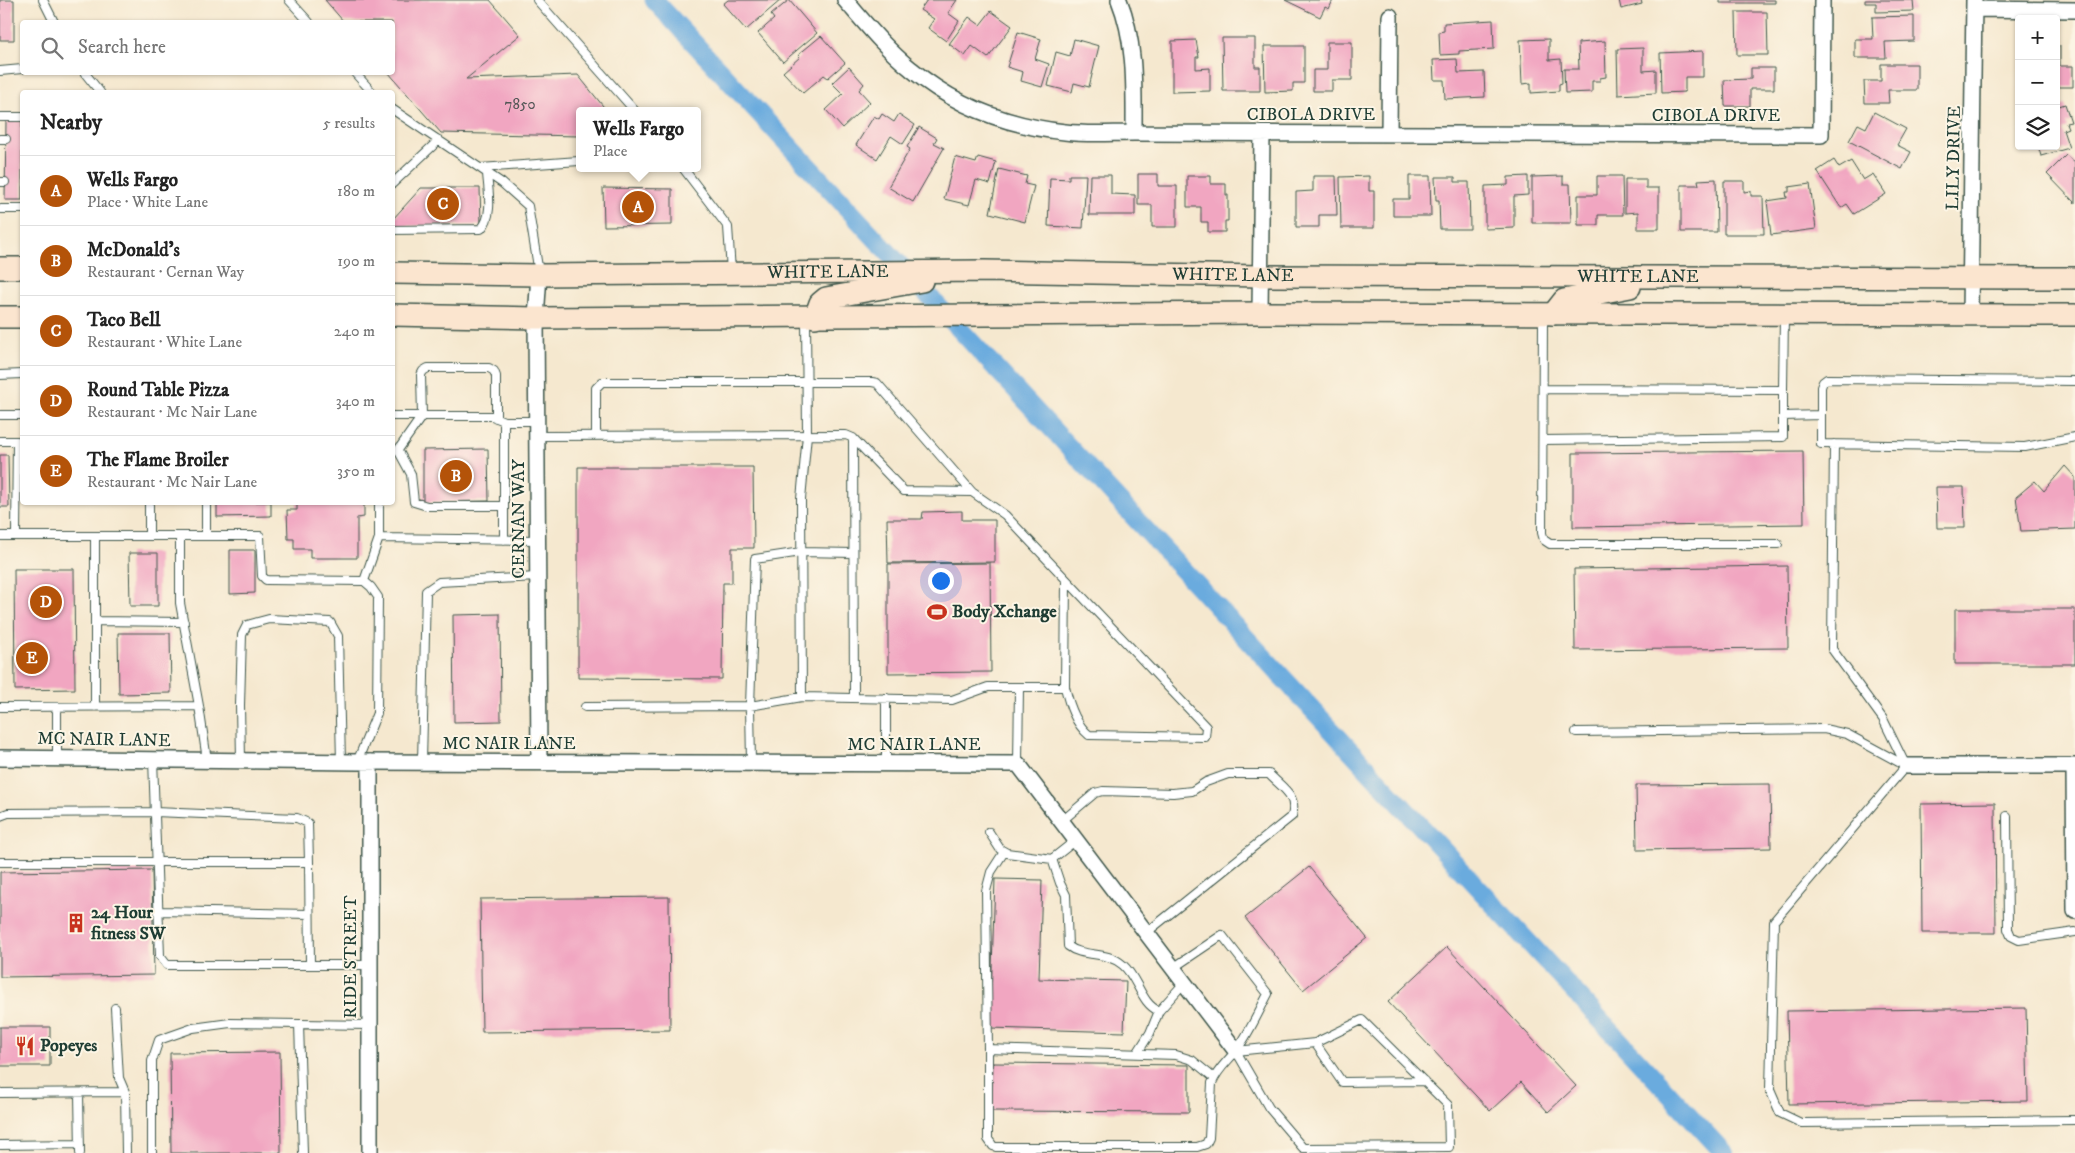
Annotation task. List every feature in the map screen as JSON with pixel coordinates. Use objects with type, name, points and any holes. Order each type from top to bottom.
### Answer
[{"type":"main road","points":[[0,268],[20,268]]},
{"type":"main road","name":"WHITE LANE","points":[[395,273],[539,275],[984,271],[1261,276],[2075,278]]},
{"type":"main road","points":[[810,317],[826,298],[984,271]]},
{"type":"main road","points":[[1548,314],[1564,300],[1685,277]]},
{"type":"main road","name":"WHITE LANE","points":[[395,316],[536,318],[1260,314],[2075,316]]},
{"type":"main road","points":[[0,317],[20,317]]},
{"type":"street","name":"CIBOLA DRIVE","points":[[845,0],[886,46],[911,69],[938,89],[968,106],[1001,119],[1034,128],[1067,132],[1134,133],[1821,135],[1822,0]]},
{"type":"street","points":[[1119,0],[1130,39],[1134,70],[1134,133]]},
{"type":"street","points":[[1974,4],[2075,10]]},
{"type":"street","name":"LILY DRIVE","points":[[1970,316],[1974,4]]},
{"type":"street","points":[[1389,134],[1390,16]]},
{"type":"street","points":[[1260,314],[1262,134]]},
{"type":"street","name":"CERNAN WAY","points":[[539,275],[536,318],[539,762]]},
{"type":"street","name":"MC NAIR LANE","points":[[0,758],[341,762],[1018,764]]},
{"type":"street","name":"RIDE STREET","points":[[364,762],[370,965],[370,1153]]},
{"type":"street","points":[[1018,764],[1236,1052]]},
{"type":"street","points":[[1906,766],[2074,766],[2075,911]]},
{"type":"lane","points":[[44,0],[53,20]]},
{"type":"lane","points":[[288,0],[307,20]]},
{"type":"lane","points":[[537,0],[631,107]]},
{"type":"lane","points":[[0,71],[20,69]]},
{"type":"lane","points":[[86,75],[98,90]]},
{"type":"lane","points":[[357,75],[370,90]]},
{"type":"lane","points":[[395,111],[488,173],[528,206],[539,275]]},
{"type":"lane","points":[[0,117],[20,117]]},
{"type":"lane","points":[[395,181],[439,140]]},
{"type":"lane","points":[[480,168],[576,161]]},
{"type":"lane","points":[[686,172],[728,227],[731,273]]},
{"type":"lane","points":[[395,230],[481,229],[486,224],[489,209],[488,173]]},
{"type":"lane","points":[[0,209],[20,209]]},
{"type":"lane","points":[[1548,314],[1543,389],[1542,533],[1544,540],[1550,544],[1778,544]]},
{"type":"lane","points":[[1543,440],[1782,437],[1784,315]]},
{"type":"lane","points":[[802,697],[801,499],[807,435],[806,382],[810,317]]},
{"type":"lane","points":[[504,506],[427,506],[414,502],[410,474],[398,450],[422,416],[423,371],[428,368],[489,368],[494,371],[500,420],[504,506],[504,540]]},
{"type":"lane","points":[[0,375],[20,374]]},
{"type":"lane","points":[[2075,381],[1827,379],[1821,387],[1821,444],[2025,447],[2075,437]]},
{"type":"lane","points":[[596,436],[596,388],[602,382],[872,382],[877,384],[972,492],[1004,515],[1066,580],[1206,727],[1205,737],[1089,735],[1084,731],[1069,705],[1066,686],[1066,580]]},
{"type":"lane","points":[[1543,389],[1783,390]]},
{"type":"lane","points":[[0,415],[20,415]]},
{"type":"lane","points":[[1783,416],[1821,415]]},
{"type":"lane","points":[[395,416],[492,416],[500,420],[537,429],[596,436],[846,435],[853,438],[904,491],[972,492]]},
{"type":"lane","points":[[853,438],[854,696]]},
{"type":"lane","points":[[0,441],[17,441],[16,536]]},
{"type":"lane","points":[[1834,444],[1832,649],[1883,719],[1906,766]]},
{"type":"lane","points":[[149,505],[149,536]]},
{"type":"lane","points":[[206,505],[206,536]]},
{"type":"lane","points":[[364,581],[379,538],[379,505]]},
{"type":"lane","points":[[0,536],[260,536],[262,576],[266,580],[364,581],[378,597],[377,713],[364,762]]},
{"type":"lane","points":[[95,707],[96,536]]},
{"type":"lane","points":[[180,536],[180,604],[207,760]]},
{"type":"lane","points":[[379,538],[538,540]]},
{"type":"lane","points":[[751,763],[750,706],[754,562],[757,557],[801,552],[853,553]]},
{"type":"lane","points":[[422,762],[426,591],[439,582],[538,577]]},
{"type":"lane","points":[[241,760],[242,635],[247,625],[269,618],[330,622],[338,636],[341,762]]},
{"type":"lane","points":[[95,621],[184,622]]},
{"type":"lane","points":[[1018,686],[1018,764]]},
{"type":"lane","points":[[585,707],[750,706],[802,697],[854,696],[952,700],[983,688],[1066,686]]},
{"type":"lane","points":[[886,698],[886,763]]},
{"type":"lane","points":[[0,707],[199,706]]},
{"type":"lane","points":[[57,707],[57,759]]},
{"type":"lane","points":[[1576,732],[1824,729],[1847,734],[1906,766]]},
{"type":"lane","points":[[153,760],[160,956],[167,966],[370,965]]},
{"type":"lane","points":[[1906,766],[1774,921],[1770,1090],[1780,1113],[1801,1123],[2075,1120]]},
{"type":"lane","points":[[1062,821],[1095,793],[1103,791],[1173,794],[1192,791],[1206,782],[1228,774],[1269,774],[1293,799],[1294,808],[1292,816],[1146,933]]},
{"type":"lane","points":[[0,816],[8,813],[156,812],[297,818],[308,823],[310,966]]},
{"type":"lane","points":[[2007,816],[2008,929],[2011,936],[2019,940],[2075,932]]},
{"type":"lane","points":[[989,832],[1004,852],[1052,859],[1076,840]]},
{"type":"lane","points":[[1004,852],[991,872],[986,890],[988,1139],[993,1146],[1203,1146],[1209,1138],[1214,1078],[1221,1066],[1236,1052],[1268,994],[1222,935],[1173,968]]},
{"type":"lane","points":[[1052,859],[1066,895],[1068,946],[1074,951],[1110,957],[1123,965],[1134,978],[1147,1002],[1153,1008],[1159,1010]]},
{"type":"lane","points":[[0,862],[309,862]]},
{"type":"lane","points":[[159,912],[309,914]]},
{"type":"lane","points":[[1138,1052],[1150,1033],[1159,1010],[1184,983]]},
{"type":"lane","points":[[116,1008],[119,1078],[125,1092],[126,1153]]},
{"type":"lane","points":[[1362,1020],[1448,1105],[1449,1147],[1303,1148],[1269,1108],[1236,1052],[1315,1043],[1362,1020]]},
{"type":"lane","points":[[152,1153],[152,1061],[159,1040],[193,1028],[230,1023],[370,1025]]},
{"type":"lane","points":[[299,1024],[303,1153]]},
{"type":"lane","points":[[1315,1043],[1342,1082],[1424,1081]]},
{"type":"lane","points":[[988,1049],[1138,1052],[1184,1056],[1214,1078]]},
{"type":"lane","points":[[0,1094],[125,1092]]},
{"type":"lane","points":[[0,1145],[80,1149],[79,1093]]},
{"type":"building","points":[[0,0],[14,0],[14,40],[0,40]]},
{"type":"building","points":[[325,0],[490,0],[520,35],[466,79],[578,75],[604,107],[576,107],[576,136],[441,133],[391,75],[395,75],[395,20],[342,20]]},
{"type":"building","points":[[728,0],[781,0],[746,30],[723,4]]},
{"type":"building","points":[[789,0],[817,33],[783,62],[758,33],[774,19],[771,15]]},
{"type":"building","points":[[927,0],[957,0],[948,13],[959,21],[946,41],[928,28],[934,19],[920,10]]},
{"type":"building","points":[[1285,0],[1333,0],[1329,9],[1325,7],[1320,17]]},
{"type":"building","points":[[1619,0],[1641,0],[1642,4],[1621,9]]},
{"type":"building","points":[[1720,0],[1775,0],[1775,3],[1720,3]]},
{"type":"building","points":[[1865,0],[1913,0],[1914,11],[1876,12],[1876,3],[1865,3]]},
{"type":"building","points":[[991,11],[1012,26],[988,58],[972,46],[965,56],[949,44],[969,17],[980,25]]},
{"type":"building","points":[[1736,12],[1767,12],[1768,55],[1737,55]]},
{"type":"building","points":[[1914,16],[1914,41],[1885,42],[1886,58],[1855,58],[1855,39],[1873,39],[1872,17]]},
{"type":"building","points":[[1493,20],[1494,49],[1459,51],[1459,54],[1440,55],[1439,32],[1444,31],[1444,23]]},
{"type":"building","points":[[1018,32],[1041,39],[1035,59],[1049,64],[1042,87],[1021,81],[1023,72],[1007,67]]},
{"type":"building","points":[[821,36],[845,63],[828,78],[824,75],[803,93],[783,72],[800,57],[798,55]]},
{"type":"building","points":[[1222,38],[1255,38],[1255,67],[1260,67],[1260,91],[1223,91]]},
{"type":"building","points":[[1074,39],[1099,46],[1089,87],[1074,83],[1072,92],[1048,86],[1056,52],[1070,56]]},
{"type":"building","points":[[1549,39],[1549,60],[1561,59],[1562,83],[1559,84],[1559,91],[1531,93],[1531,83],[1522,84],[1520,40]]},
{"type":"building","points":[[1196,40],[1199,57],[1196,57],[1196,69],[1210,68],[1210,91],[1172,92],[1172,41]]},
{"type":"building","points":[[1605,41],[1606,77],[1600,78],[1600,81],[1592,81],[1592,92],[1565,93],[1564,69],[1579,69],[1578,43]]},
{"type":"building","points":[[1327,42],[1352,42],[1352,80],[1332,80],[1332,91],[1313,91],[1313,70],[1327,70]]},
{"type":"building","points":[[1264,46],[1304,46],[1304,83],[1293,83],[1293,91],[1265,92]]},
{"type":"building","points":[[1643,48],[1643,71],[1656,70],[1656,93],[1618,95],[1617,49]]},
{"type":"building","points":[[1703,51],[1703,77],[1685,77],[1685,92],[1661,93],[1660,53]]},
{"type":"building","points":[[1457,59],[1458,73],[1484,72],[1485,97],[1445,99],[1444,80],[1434,80],[1433,60]]},
{"type":"building","points":[[1881,64],[1917,64],[1917,90],[1888,90],[1889,103],[1865,103],[1864,81],[1881,81]]},
{"type":"building","points":[[2060,66],[2073,66],[2073,87],[2060,87]]},
{"type":"building","points":[[849,67],[864,84],[859,90],[870,102],[842,128],[826,110],[843,94],[832,83]]},
{"type":"building","points":[[1751,68],[1774,68],[1774,89],[1750,89],[1750,106],[1725,106],[1724,80],[1751,79]]},
{"type":"building","points":[[2065,104],[2071,122],[2066,123],[2068,128],[2063,130],[2069,148],[2041,156],[2039,150],[2060,150],[2060,106]]},
{"type":"building","points":[[1874,112],[1906,129],[1897,145],[1911,152],[1902,169],[1849,141],[1858,124],[1866,128]]},
{"type":"building","points":[[882,114],[894,122],[899,114],[915,125],[903,144],[891,136],[877,159],[856,145],[874,116],[879,119]]},
{"type":"building","points":[[6,121],[20,121],[20,200],[5,200]]},
{"type":"building","points":[[919,127],[937,138],[934,143],[944,148],[913,202],[888,187],[910,149],[907,147]]},
{"type":"building","points":[[2066,155],[2075,163],[2075,203],[2047,174]]},
{"type":"building","points":[[955,157],[976,163],[978,157],[996,162],[990,184],[976,180],[969,205],[944,199]]},
{"type":"building","points":[[1834,160],[1839,168],[1851,161],[1863,180],[1873,174],[1886,194],[1854,214],[1847,204],[1841,208],[1817,171]]},
{"type":"building","points":[[999,169],[1027,176],[1025,184],[1034,186],[1025,222],[990,213]]},
{"type":"building","points":[[1138,174],[1158,174],[1158,186],[1177,186],[1177,227],[1152,227],[1152,205],[1138,205]]},
{"type":"building","points":[[1069,175],[1086,175],[1083,228],[1048,226],[1050,178],[1069,179]]},
{"type":"building","points":[[1090,175],[1111,175],[1111,194],[1135,195],[1135,215],[1089,215]]},
{"type":"building","points":[[1187,176],[1211,176],[1211,184],[1226,184],[1228,221],[1225,221],[1225,232],[1208,232],[1208,222],[1201,222],[1201,207],[1187,207]]},
{"type":"building","points":[[1313,176],[1336,176],[1337,215],[1319,215],[1319,227],[1296,227],[1296,192],[1313,191]]},
{"type":"building","points":[[1369,176],[1369,191],[1374,191],[1374,228],[1341,228],[1340,177]]},
{"type":"building","points":[[1409,176],[1430,176],[1431,216],[1393,216],[1393,199],[1409,199]]},
{"type":"building","points":[[1528,176],[1528,195],[1514,196],[1514,228],[1485,229],[1485,186],[1508,185],[1508,177]]},
{"type":"building","points":[[1563,176],[1563,184],[1570,184],[1571,223],[1532,223],[1532,177]]},
{"type":"building","points":[[1597,176],[1622,176],[1623,215],[1598,215],[1598,225],[1578,225],[1578,195],[1597,195]]},
{"type":"building","points":[[1435,177],[1455,177],[1455,182],[1469,182],[1470,229],[1440,229],[1439,200],[1436,200]]},
{"type":"building","points":[[1625,179],[1646,179],[1646,188],[1659,188],[1659,229],[1638,229],[1638,212],[1625,213]]},
{"type":"building","points":[[1716,179],[1717,232],[1681,232],[1681,185],[1699,185],[1698,180]]},
{"type":"building","points":[[1724,181],[1744,181],[1744,192],[1751,191],[1751,196],[1763,196],[1764,234],[1724,234]]},
{"type":"building","points":[[1810,184],[1816,229],[1771,235],[1767,201],[1787,198],[1786,192],[1789,192],[1789,187]]},
{"type":"building","points":[[421,188],[480,188],[481,225],[395,226],[395,217]]},
{"type":"building","points":[[603,188],[672,189],[672,225],[604,226]]},
{"type":"building","points":[[488,449],[489,501],[423,502],[423,450]]},
{"type":"building","points":[[1803,451],[1804,524],[1573,527],[1573,453]]},
{"type":"building","points":[[0,455],[8,455],[9,507],[0,507]]},
{"type":"building","points":[[2065,466],[2075,477],[2075,529],[2021,531],[2016,497],[2035,481],[2044,491]]},
{"type":"building","points":[[578,467],[753,467],[754,548],[732,548],[732,583],[723,583],[722,679],[578,678]]},
{"type":"building","points":[[1936,487],[1964,487],[1965,528],[1937,528]]},
{"type":"building","points":[[217,505],[271,505],[271,516],[217,517]]},
{"type":"building","points":[[297,505],[364,505],[364,517],[357,518],[357,558],[310,558],[310,549],[294,549],[294,539],[288,539],[287,510],[297,510]]},
{"type":"building","points":[[962,511],[962,520],[995,520],[995,562],[888,563],[887,519],[922,519],[923,512]]},
{"type":"building","points":[[230,550],[255,550],[255,593],[230,594]]},
{"type":"building","points":[[129,553],[158,553],[158,606],[130,606]]},
{"type":"building","points":[[990,563],[991,672],[888,673],[888,564]]},
{"type":"building","points":[[1787,566],[1788,648],[1575,650],[1574,569]]},
{"type":"building","points":[[14,569],[74,569],[75,689],[15,690]]},
{"type":"building","points":[[1955,609],[2075,609],[2075,664],[1955,664]]},
{"type":"building","points":[[500,614],[501,721],[454,722],[453,615]]},
{"type":"building","points":[[118,633],[170,633],[171,693],[119,694]]},
{"type":"building","points":[[1770,784],[1771,848],[1637,850],[1636,785]]},
{"type":"building","points":[[1995,803],[1996,933],[1922,933],[1921,804]]},
{"type":"building","points":[[1309,867],[1367,938],[1303,990],[1245,918]]},
{"type":"building","name":"24 Hour fitness SW","points":[[152,870],[154,975],[0,977],[0,872]]},
{"type":"building","points":[[995,879],[1042,880],[1039,979],[1126,981],[1124,1032],[990,1028]]},
{"type":"building","points":[[669,897],[670,1030],[482,1032],[480,899]]},
{"type":"building","points":[[1447,947],[1576,1086],[1548,1112],[1521,1082],[1490,1111],[1388,1002]]},
{"type":"building","points":[[2026,1008],[2028,1101],[1789,1104],[1787,1011]]},
{"type":"building","name":"Popeyes","points":[[0,1027],[50,1027],[50,1066],[0,1066]]},
{"type":"building","points":[[280,1052],[281,1153],[171,1153],[170,1053]]},
{"type":"building","points":[[993,1063],[1189,1065],[1189,1112],[992,1111]]},
{"type":"waterway","points":[[654,0],[1724,1153]]},
{"type":"place","name":"Taco Bell","points":[[443,204]]},
{"type":"place","name":"Wells Fargo","points":[[638,207]]},
{"type":"place","name":"McDonald's","points":[[456,476]]},
{"type":"place","name":"Round Table Pizza","points":[[46,602]]},
{"type":"place","name":"Body Xchange","points":[[937,612]]},
{"type":"place","name":"The Flame Broiler","points":[[32,658]]},
{"type":"place","name":"24 Hour fitness SW","points":[[76,923]]},
{"type":"place","name":"Popeyes","points":[[25,1046]]}]
